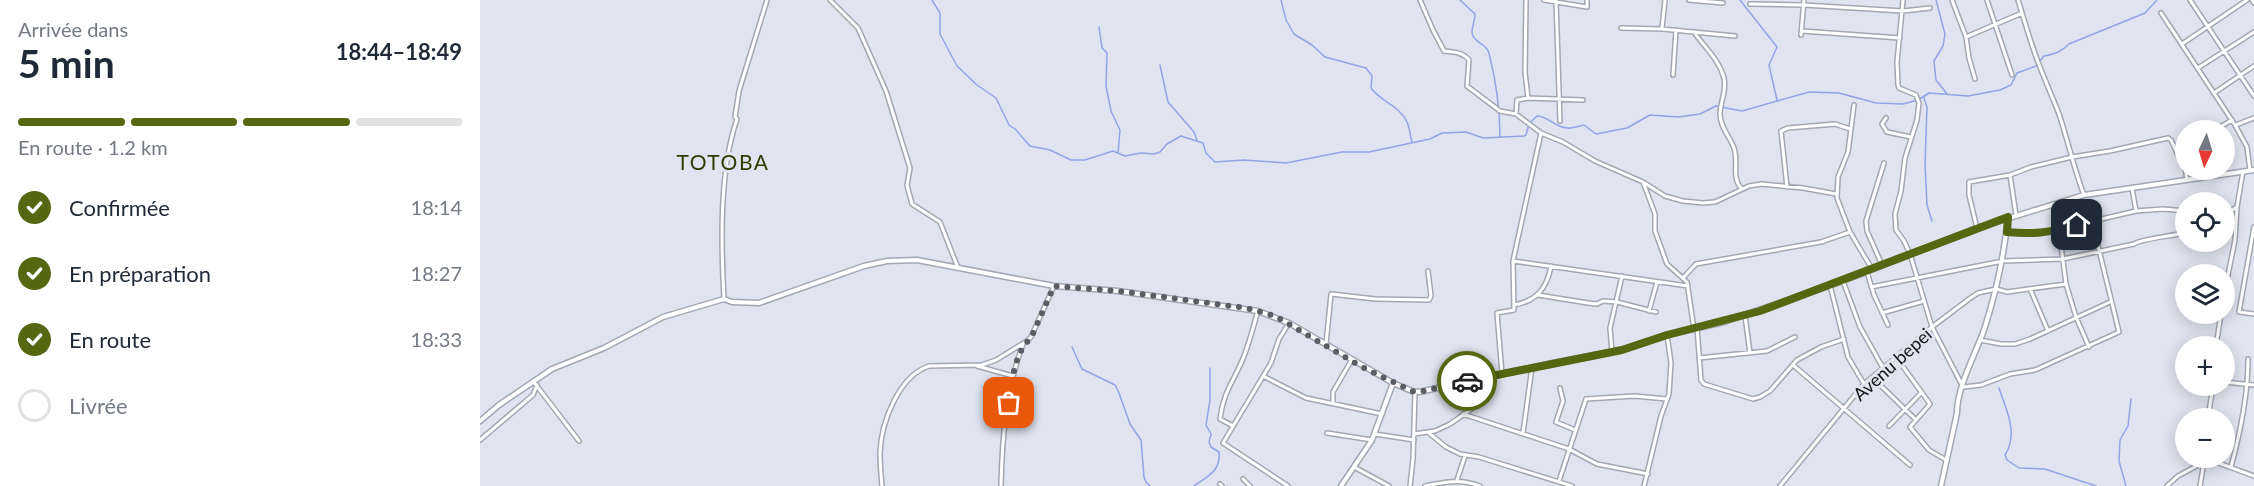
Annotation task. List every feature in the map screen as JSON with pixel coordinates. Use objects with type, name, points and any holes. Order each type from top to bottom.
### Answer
[{"type":"street","points":[[724,299],[723,207],[733,130],[737,119],[735,117],[739,91],[767,0]]},
{"type":"street","points":[[830,0],[858,28],[884,84],[910,168],[907,185],[912,204],[940,222],[958,268]]},
{"type":"street","points":[[1420,0],[1432,30],[1444,51],[1466,56],[1468,60],[1467,86],[1500,111],[1516,114],[1541,133],[1563,142],[1595,161],[1643,182],[1665,196],[1703,203],[1715,202],[1742,189],[1761,184],[1836,194]]},
{"type":"street","points":[[1526,0],[1525,72],[1528,98]]},
{"type":"street","points":[[1544,0],[1587,8],[1587,0]]},
{"type":"street","points":[[1662,29],[1665,0]]},
{"type":"street","points":[[1689,0],[1723,3]]},
{"type":"street","points":[[1903,0],[1897,62],[1898,85],[1899,88],[1916,95],[1919,103],[1917,120],[1905,158],[1901,191],[1895,214],[1896,230],[1910,254],[1932,327],[1962,387]]},
{"type":"street","points":[[1952,0],[1966,37],[1969,58],[1976,79]]},
{"type":"street","points":[[1987,0],[2012,75]]},
{"type":"street","points":[[2018,0],[2084,195]]},
{"type":"street","points":[[2190,0],[2254,96]]},
{"type":"street","points":[[2182,44],[2247,0]]},
{"type":"street","points":[[1556,1],[1560,122]]},
{"type":"street","points":[[1801,36],[1804,2]]},
{"type":"street","points":[[1750,4],[1804,2],[1903,11],[1930,8]]},
{"type":"street","points":[[1966,37],[2022,13]]},
{"type":"street","points":[[2161,13],[2232,120]]},
{"type":"street","points":[[1621,28],[1662,29],[1735,36]]},
{"type":"street","points":[[1673,75],[1676,30]]},
{"type":"street","points":[[1802,31],[1900,38]]},
{"type":"street","points":[[1694,32],[1704,47],[1713,55],[1724,77],[1725,90],[1720,113],[1721,121],[1735,149],[1735,177],[1742,189]]},
{"type":"street","points":[[2198,68],[2254,32]]},
{"type":"street","points":[[2214,93],[2254,66]]},
{"type":"street","points":[[1516,114],[1517,100],[1528,98],[1583,100]]},
{"type":"street","points":[[1854,105],[1848,152],[1838,177],[1836,194],[1838,206],[1850,232],[1872,268]]},
{"type":"street","points":[[1886,118],[1882,124],[1887,132],[1911,137]]},
{"type":"street","points":[[2235,172],[2252,170],[2247,147],[2235,125],[2254,118]]},
{"type":"street","points":[[1787,187],[1781,131],[1788,128],[1834,124],[1850,129]]},
{"type":"street","points":[[1502,374],[1497,313],[1514,310],[1513,261],[1541,133]]},
{"type":"street","points":[[1977,228],[1969,195],[1969,182],[2010,175],[2031,167],[2072,157],[2110,152],[2168,138],[2175,147]]},
{"type":"street","points":[[1882,265],[1867,231],[1866,221],[1884,163]]},
{"type":"street","points":[[2230,264],[2243,171]]},
{"type":"street","points":[[2010,175],[2016,215]]},
{"type":"street","points":[[480,421],[552,369],[604,348],[663,317],[724,299],[732,302],[759,303],[864,266],[887,261],[917,260],[1054,286],[1118,291],[1258,311],[1289,323],[1351,361],[1415,392],[1612,352],[1667,335],[1745,316],[1844,281],[1872,268],[2008,217],[2084,195],[2181,180]]},
{"type":"street","points":[[1643,182],[1655,214],[1655,231],[1667,264],[1683,278],[1688,286],[1701,380],[1704,384],[1753,399],[1770,391],[1797,360],[1821,347],[1844,339]]},
{"type":"street","points":[[2132,188],[2136,211]]},
{"type":"street","points":[[2007,232],[2037,234],[2136,211],[2175,210]]},
{"type":"street","points":[[1941,486],[1957,413],[1957,401],[1980,340],[2003,261],[2008,217]]},
{"type":"street","points":[[1962,387],[1981,385],[2010,374],[2035,370],[2119,332],[2110,302],[2101,250],[2092,221]]},
{"type":"street","points":[[2254,227],[2239,312],[2254,314]]},
{"type":"street","points":[[2059,230],[2066,284],[2076,317],[2089,346]]},
{"type":"street","points":[[1683,278],[1696,264],[1821,242],[1850,232]]},
{"type":"street","points":[[1871,287],[2003,261],[2063,259],[2134,244],[2139,240],[2175,236]]},
{"type":"street","points":[[1513,261],[1688,286]]},
{"type":"street","points":[[1514,306],[1526,303],[1538,295],[1548,281],[1551,266]]},
{"type":"street","points":[[1326,344],[1331,294],[1375,299],[1429,300],[1431,296],[1428,271]]},
{"type":"street","points":[[1867,272],[1871,287],[1888,325]]},
{"type":"street","points":[[1612,352],[1610,328],[1623,276]]},
{"type":"street","points":[[1844,281],[1860,327],[1883,368]]},
{"type":"street","points":[[1649,310],[1657,282]]},
{"type":"street","points":[[1996,289],[2007,292],[2066,284]]},
{"type":"street","points":[[1830,285],[1852,366],[1864,384]]},
{"type":"street","points":[[975,366],[996,360],[1031,338],[1054,286]]},
{"type":"street","name":"Avenu bepei","points":[[1780,486],[1864,384],[1932,327],[1978,293],[1996,289]]},
{"type":"street","points":[[2031,290],[2048,331]]},
{"type":"street","points":[[1538,295],[1588,303],[1617,302],[1656,312]]},
{"type":"street","points":[[1882,313],[1924,301]]},
{"type":"street","points":[[1980,340],[2015,344],[2110,302]]},
{"type":"street","points":[[1234,426],[1220,418],[1221,408],[1231,381],[1242,362],[1258,311]]},
{"type":"street","points":[[1745,316],[1750,353]]},
{"type":"street","points":[[1288,486],[1223,443],[1271,363],[1279,339],[1289,323]]},
{"type":"street","points":[[1644,486],[1667,399],[1671,363],[1667,335]]},
{"type":"street","points":[[1699,358],[1767,351],[1795,338]]},
{"type":"street","points":[[1000,486],[1002,440],[1013,376],[1024,343]]},
{"type":"street","points":[[1896,357],[1930,404],[1910,427],[1929,450],[1946,460]]},
{"type":"street","points":[[2235,452],[2244,417],[2248,359]]},
{"type":"street","points":[[1333,402],[1333,392],[1351,361]]},
{"type":"street","points":[[1793,364],[1910,465]]},
{"type":"street","points":[[882,486],[880,452],[882,437],[892,406],[907,380],[922,368],[929,366],[975,366],[1013,376]]},
{"type":"street","points":[[1523,433],[1532,367]]},
{"type":"street","points":[[1263,376],[1306,398],[1382,414]]},
{"type":"street","points":[[1872,377],[1916,420]]},
{"type":"street","points":[[1414,434],[1429,433],[1450,424],[1475,404],[1479,386],[1478,379]]},
{"type":"street","points":[[533,381],[579,441]]},
{"type":"street","points":[[1341,486],[1372,440],[1393,383]]},
{"type":"street","points":[[2235,383],[2254,385]]},
{"type":"street","points":[[480,441],[533,395],[537,385]]},
{"type":"street","points":[[1560,388],[1563,401],[1556,422],[1575,430]]},
{"type":"street","points":[[1410,486],[1415,392]]},
{"type":"street","points":[[1889,426],[1921,393]]},
{"type":"street","points":[[1561,483],[1569,449],[1586,399],[1634,396],[1667,399]]},
{"type":"street","points":[[1463,414],[1569,449],[1597,464],[1648,474]]},
{"type":"street","points":[[1327,433],[1372,440]]},
{"type":"street","points":[[1429,433],[1446,447],[1465,456],[1479,457],[1572,486]]},
{"type":"street","points":[[1375,434],[1414,440]]},
{"type":"street","points":[[1457,480],[1465,456]]},
{"type":"street","points":[[1354,467],[1386,486]]},
{"type":"street","points":[[2167,486],[2190,468]]},
{"type":"street","points":[[2200,486],[2203,468]]},
{"type":"street","points":[[2234,468],[2254,476]]},
{"type":"street","points":[[1243,479],[1250,486]]},
{"type":"street","points":[[1425,486],[1457,480],[1480,486]]},
{"type":"waterway","points":[[932,0],[940,13],[940,34],[957,66],[977,85],[996,98],[1009,125],[1030,146],[1050,150],[1071,160],[1085,160],[1113,151],[1125,156],[1141,153],[1154,154],[1181,136],[1203,143],[1206,153],[1215,162],[1244,160],[1286,163],[1342,152],[1369,152],[1430,139],[1442,133],[1466,132],[1483,138],[1524,136],[1529,124],[1537,116],[1564,128],[1584,125],[1596,134],[1627,128],[1650,115],[1678,117],[1700,114],[1716,106],[1742,111],[1809,92],[1839,93],[1876,103],[1903,104],[1918,100],[1929,93],[1968,96],[2000,90],[2011,85],[2017,73],[2036,66],[2044,56],[2058,52],[2069,44],[2145,13],[2157,0]]},
{"type":"waterway","points":[[1281,0],[1286,20],[1294,34],[1312,45],[1325,57],[1366,68],[1372,76],[1371,88],[1404,117],[1412,142]]},
{"type":"waterway","points":[[1460,0],[1475,14],[1473,35],[1489,53],[1497,95],[1500,137]]},
{"type":"waterway","points":[[1740,0],[1777,47],[1769,65],[1777,100]]},
{"type":"waterway","points":[[1936,0],[1945,34],[1943,46],[1934,61],[1936,80],[1947,94]]},
{"type":"waterway","points":[[1099,27],[1102,48],[1107,53],[1106,86],[1111,111],[1120,130],[1118,153]]},
{"type":"waterway","points":[[1160,65],[1168,102],[1194,132],[1197,140]]},
{"type":"waterway","points":[[1924,98],[1927,107],[1925,164],[1927,205],[1932,221]]},
{"type":"waterway","points":[[1072,347],[1082,369],[1115,385],[1130,424],[1141,440],[1144,477],[1150,486]]},
{"type":"waterway","points":[[1194,486],[1212,473],[1219,459],[1219,452],[1211,447],[1209,442],[1211,434],[1206,425],[1210,400],[1210,368]]},
{"type":"waterway","points":[[1999,388],[2011,430],[2009,447],[2005,455],[2007,460],[2019,468],[2045,469],[2096,486]]},
{"type":"waterway","points":[[2126,486],[2119,461],[2120,440],[2128,426],[2131,399]]},
{"type":"way so far","points":[[1009,403],[1017,359],[1024,343],[1031,338],[1054,286],[1118,291],[1246,308],[1275,316],[1362,367],[1415,392],[1467,381]]},
{"type":"district","name":"TOTOBA","points":[[723,161]]},
{"type":"route","points":[[1467,381],[1622,350],[1667,335],[1724,322],[1844,281],[2008,217],[2007,232],[2024,234],[2037,234],[2077,225]]}]
